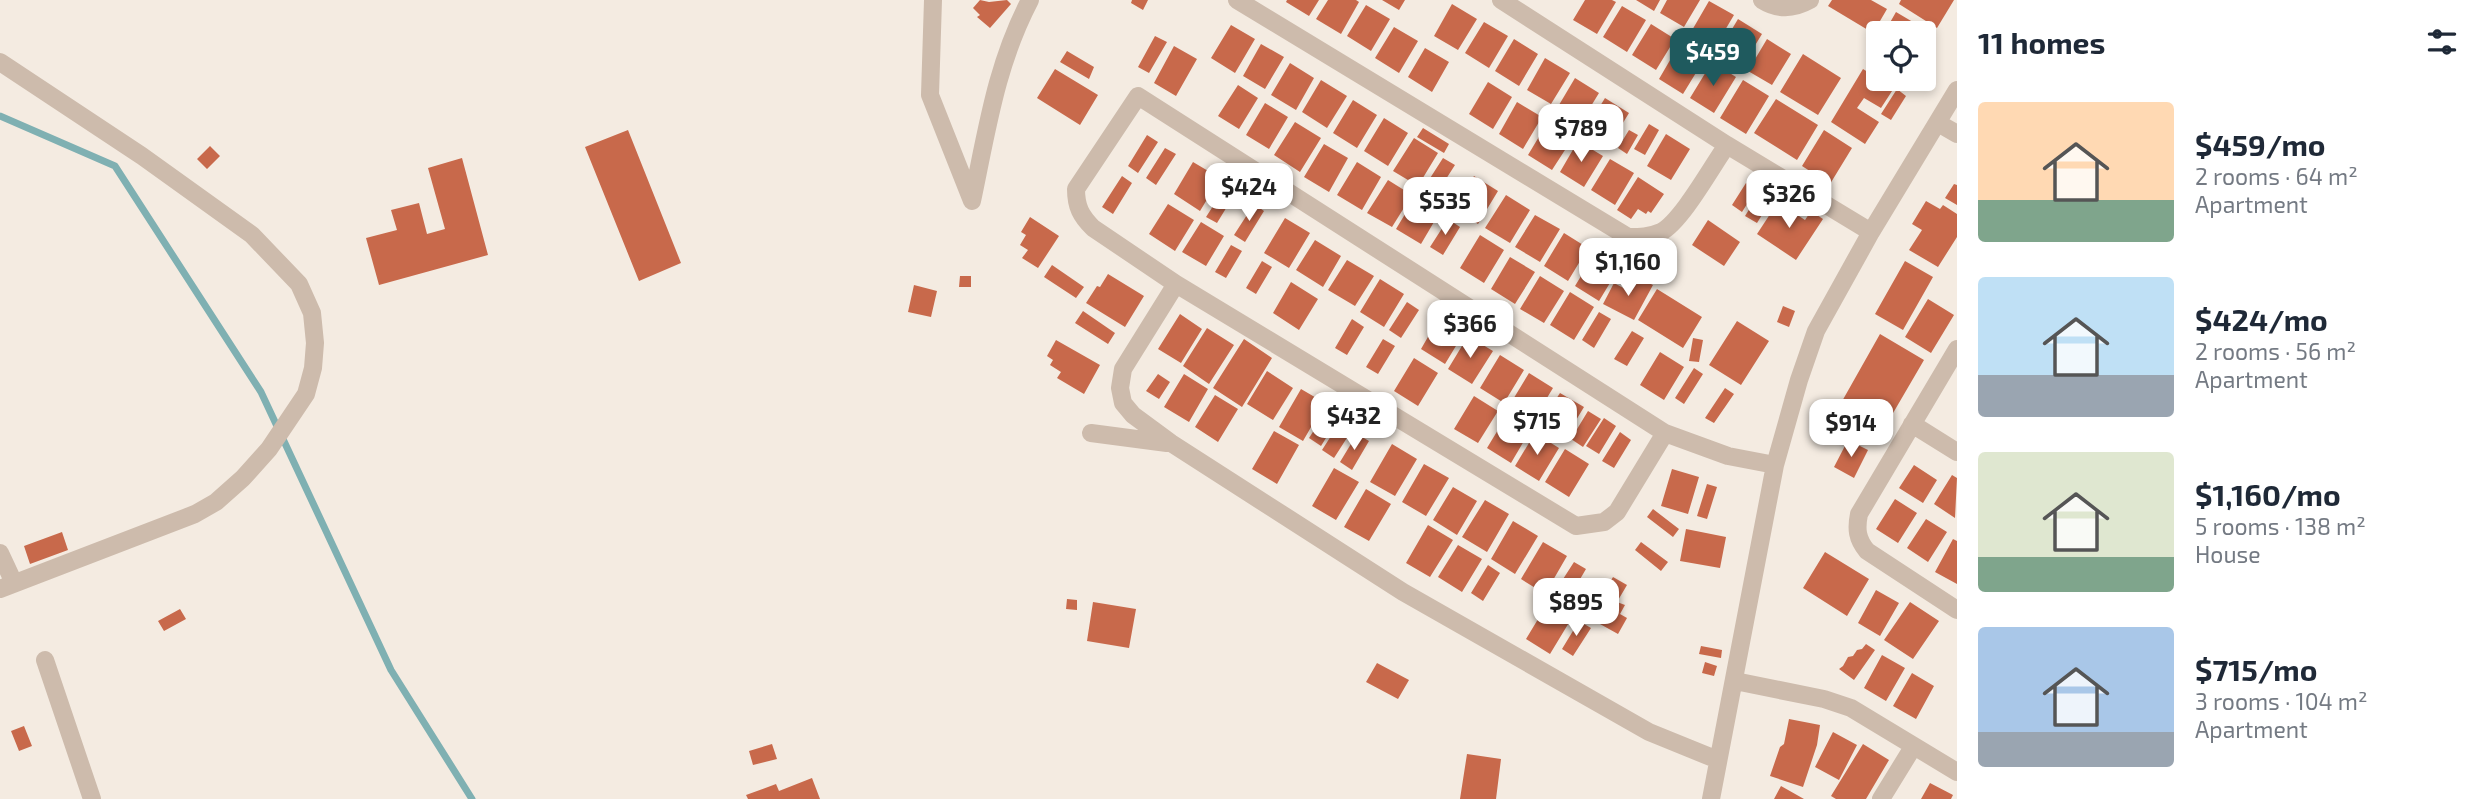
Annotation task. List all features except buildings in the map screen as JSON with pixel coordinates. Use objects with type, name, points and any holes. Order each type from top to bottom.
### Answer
[{"type":"street","points":[[933,0],[930,95],[972,201],[997,82],[1014,30],[1030,0]]},
{"type":"street","points":[[1237,0],[1628,237],[1646,237],[1660,232],[1674,222],[1727,145]]},
{"type":"street","points":[[1501,0],[1727,145],[1871,232]]},
{"type":"street","points":[[1762,0],[1770,5],[1787,8],[1810,0]]},
{"type":"street","points":[[0,62],[142,156],[253,235],[299,285],[312,313],[316,343],[306,394],[269,449],[243,478],[216,502],[195,514],[7,586],[0,553]]},
{"type":"street","points":[[1711,799],[1775,465],[1816,331],[1871,232],[1957,90]]},
{"type":"street","points":[[1665,433],[1617,512],[1604,522],[1576,526],[1176,284],[1093,228],[1082,217],[1076,205],[1076,189],[1138,96],[1665,433],[1728,456],[1775,465]]},
{"type":"street","points":[[1938,123],[1957,134]]},
{"type":"street","points":[[1176,284],[1123,369],[1120,388],[1123,403],[1133,415],[1171,443],[1403,592],[1649,732],[1718,760]]},
{"type":"street","points":[[1957,349],[1859,514],[1856,529],[1860,542],[1867,551],[1957,610]]},
{"type":"street","points":[[1912,424],[1957,452]]},
{"type":"street","points":[[1091,433],[1171,443]]},
{"type":"street","points":[[45,660],[92,799]]},
{"type":"street","points":[[1734,681],[1824,699],[1851,708],[1957,772]]},
{"type":"street","points":[[1881,799],[1913,747]]},
{"type":"waterway","points":[[0,116],[115,166],[261,392],[391,670],[472,799]]}]
